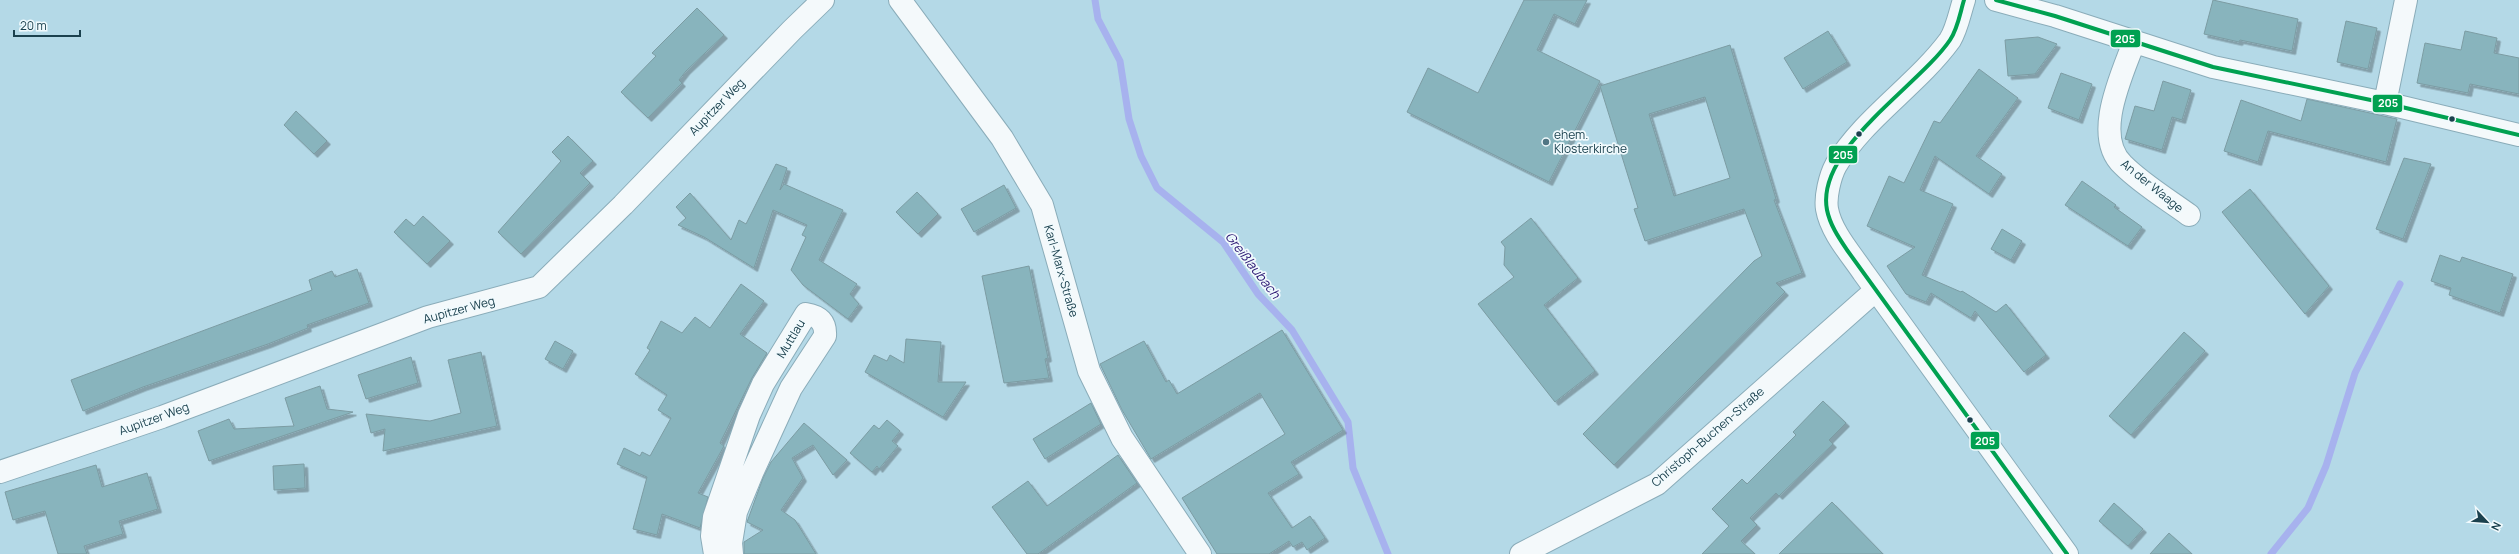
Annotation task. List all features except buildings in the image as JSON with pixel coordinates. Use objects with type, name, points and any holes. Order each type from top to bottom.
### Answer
[{"type":"street","name":"Aupitzer Weg","points":[[0,472],[162,417],[428,317],[539,287],[623,205],[792,30],[823,0]]},
{"type":"street","name":"Karl-Marx-Straße","points":[[900,0],[1002,138],[1042,205],[1089,371],[1122,438],[1200,554]]},
{"type":"street","points":[[1964,0],[1951,38],[1916,79],[1864,131],[1836,166],[1830,186],[1827,209],[1839,237],[2067,554]]},
{"type":"street","points":[[1996,0],[2055,16],[2213,67],[2385,103],[2519,135]]},
{"type":"street","points":[[2385,103],[2406,0]]},
{"type":"street","name":"An der Waage","points":[[2134,42],[2112,107],[2108,129],[2112,148],[2122,165],[2189,215]]},
{"type":"street","name":"Christoph-Buchen-Straße","points":[[1521,554],[1657,484],[1876,290]]},
{"type":"street","name":"Muttlau","points":[[715,554],[712,536],[714,517],[749,415],[764,384],[806,314],[813,315],[822,320],[826,328],[825,336],[791,388],[752,473],[736,512],[731,543],[732,554]]},
{"type":"waterway","name":"Greißlaubach","points":[[1095,0],[1098,19],[1120,61],[1129,119],[1141,156],[1157,188],[1223,242],[1258,294],[1292,330],[1348,422],[1353,468],[1388,554]]},
{"type":"waterway","points":[[2271,554],[2308,508],[2326,466],[2355,373],[2400,284]]},
{"type":"transit line","name":"205","points":[[1964,0],[1957,25],[1950,40],[1935,58],[1872,119],[1852,142],[1837,164],[1828,187],[1828,216],[1847,250],[2067,554]]},
{"type":"transit line","name":"205","points":[[1996,0],[2055,16],[2213,67],[2385,103],[2519,135]]},
{"type":"place","name":"ehem. Klosterkirche","points":[[1546,142]]}]
